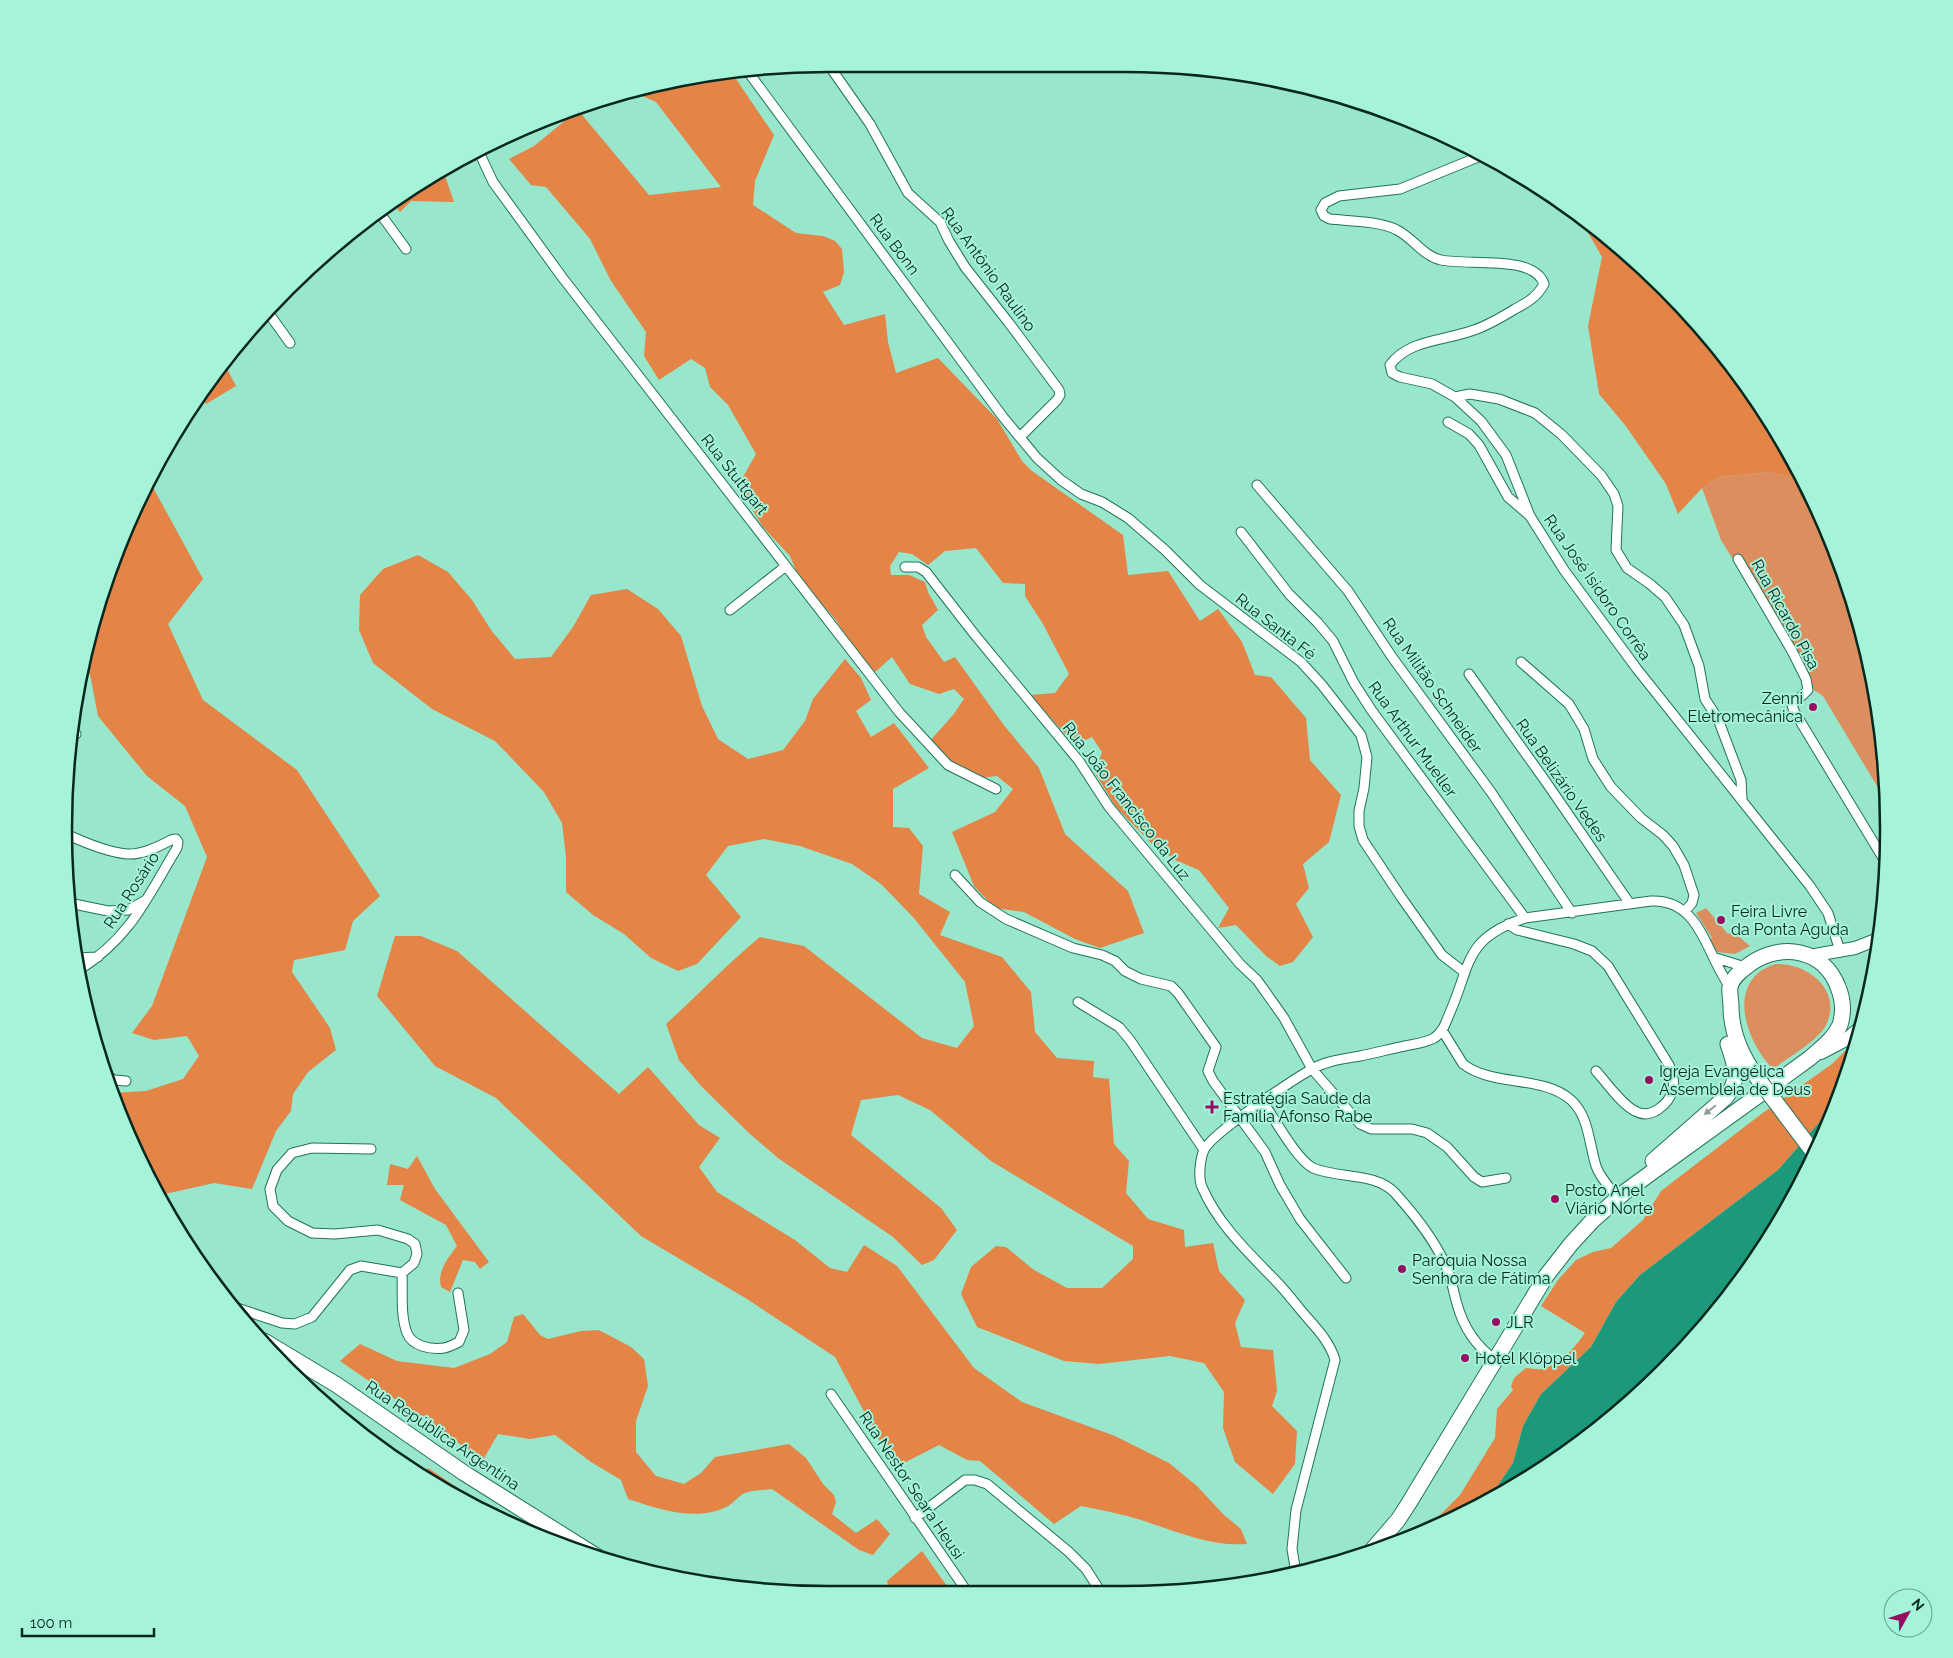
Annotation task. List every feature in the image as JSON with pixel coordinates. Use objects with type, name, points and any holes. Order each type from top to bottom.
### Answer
[{"type":"main road","points":[[1809,956],[1855,948],[1872,941]]},
{"type":"main road","points":[[1381,1540],[1398,1520],[1546,1276],[1571,1244],[1634,1184],[1810,1058],[1835,1033],[1840,1025],[1843,1007],[1842,996],[1828,970],[1820,962],[1798,953],[1778,951],[1758,958],[1736,976],[1722,1003],[1736,1081],[1726,1097],[1655,1158],[1634,1184]]},
{"type":"main road","points":[[1730,988],[1731,1010],[1739,1049],[1756,1076],[1810,1147]]},
{"type":"main road","points":[[1810,1058],[1844,1041],[1852,1035]]},
{"type":"main road","name":"Rua República Argentina","points":[[283,1353],[337,1385],[464,1473],[572,1540]]},
{"type":"main road","points":[[1392,1536],[1398,1520]]},
{"type":"street","name":"Rua Antônio Raulino","points":[[834,72],[870,124],[908,193],[940,222],[965,267],[1059,390],[1060,395],[1057,400],[1020,437]]},
{"type":"street","name":"Rua Bonn","points":[[752,77],[998,410],[1020,437]]},
{"type":"street","name":"Rua Stuttgart","points":[[482,158],[493,182],[562,277],[899,712],[948,765],[996,789]]},
{"type":"street","name":"Rua José Isidoro Corrêa","points":[[1474,159],[1400,190],[1340,196],[1325,203],[1321,210],[1324,216],[1330,219],[1386,226],[1397,230],[1421,250],[1440,260],[1508,264],[1534,270],[1542,278],[1544,284],[1539,293],[1490,324],[1472,331],[1415,346],[1397,355],[1390,366],[1392,373],[1400,377],[1432,384],[1455,396],[1481,420],[1506,455],[1530,516],[1564,570],[1632,661],[1805,879],[1828,913],[1840,951]]},
{"type":"street","points":[[383,218],[406,249]]},
{"type":"street","points":[[272,318],[290,343]]},
{"type":"street","points":[[1455,396],[1470,394],[1499,399],[1535,413],[1561,434],[1601,475],[1614,494],[1618,506],[1616,550],[1627,568],[1665,597],[1684,625],[1699,666],[1705,699],[1718,720],[1741,780],[1742,799]]},
{"type":"street","points":[[1448,422],[1469,434],[1480,445],[1508,497],[1530,516]]},
{"type":"street","name":"Rua Santa Fé","points":[[1020,437],[1037,458],[1060,480],[1081,494],[1102,502],[1128,518],[1165,550],[1200,585],[1301,662],[1322,685],[1361,735],[1365,750],[1364,788],[1359,811],[1359,826],[1363,840],[1442,955],[1464,972]]},
{"type":"street","name":"Rua Militão Schneider","points":[[1257,485],[1348,591],[1392,657],[1491,792],[1572,913]]},
{"type":"street","name":"Rua Arthur Mueller","points":[[1241,532],[1289,594],[1333,641],[1354,683],[1372,711],[1525,918]]},
{"type":"street","name":"Rua Ricardo Pisa","points":[[1738,559],[1806,678],[1808,690],[1792,705],[1794,711],[1880,851]]},
{"type":"street","points":[[730,610],[786,566]]},
{"type":"street","name":"Rua João Francisco da Luz","points":[[906,567],[918,567],[926,572],[974,636],[1079,761],[1109,807],[1240,964],[1257,980],[1284,1018],[1312,1069],[1360,1124],[1371,1129],[1412,1129],[1427,1133],[1447,1147],[1474,1177],[1482,1182],[1506,1178]]},
{"type":"street","points":[[1521,662],[1569,704],[1584,729],[1593,760],[1611,787],[1641,818],[1663,835],[1673,846],[1684,864],[1694,895],[1692,903],[1685,911]]},
{"type":"street","name":"Rua Belizário Vedes","points":[[1469,674],[1630,904]]},
{"type":"street","name":"Rua Rosário","points":[[72,836],[97,846],[127,854],[140,853],[176,840],[178,842],[148,899],[118,939],[98,957],[85,965]]},
{"type":"street","points":[[955,875],[980,902],[1006,919],[1073,948],[1115,960],[1125,971],[1141,979],[1171,986],[1216,1046],[1208,1071],[1213,1080],[1265,1152],[1280,1185],[1300,1219],[1346,1278]]},
{"type":"street","points":[[77,905],[108,911],[128,910],[148,899]]},
{"type":"street","points":[[1295,1566],[1292,1549],[1296,1510],[1335,1360],[1332,1351],[1320,1333],[1275,1279],[1245,1251],[1224,1224],[1201,1186],[1204,1150],[1210,1142],[1240,1118],[1312,1069],[1332,1060],[1419,1043],[1433,1038],[1442,1030],[1450,1014],[1464,972],[1479,944],[1492,933],[1508,924],[1525,918],[1630,904],[1662,901],[1674,904],[1694,920],[1730,988]]},
{"type":"street","points":[[1508,924],[1517,930],[1574,944],[1592,951],[1608,966],[1669,1065],[1673,1088],[1668,1100],[1654,1112],[1641,1114],[1632,1110],[1596,1071]]},
{"type":"street","points":[[84,958],[98,957]]},
{"type":"street","points":[[1713,957],[1745,967]]},
{"type":"street","points":[[1078,1002],[1119,1027],[1130,1040],[1204,1150]]},
{"type":"street","points":[[1442,1030],[1463,1064],[1468,1068],[1500,1079],[1553,1089],[1570,1099],[1579,1109],[1584,1120],[1597,1168],[1618,1198]]},
{"type":"street","points":[[116,1080],[126,1081]]},
{"type":"street","points":[[1263,1102],[1298,1154],[1312,1167],[1336,1174],[1374,1180],[1386,1185],[1395,1194],[1440,1254],[1464,1324],[1485,1352],[1495,1360]]},
{"type":"street","points":[[246,1311],[282,1323],[295,1324],[312,1317],[350,1270],[361,1266],[402,1273],[414,1263],[417,1254],[415,1244],[408,1238],[378,1230],[335,1234],[312,1233],[288,1221],[273,1206],[270,1189],[277,1170],[292,1153],[312,1148],[371,1149]]},
{"type":"street","points":[[402,1273],[407,1333],[415,1344],[445,1348],[459,1342],[464,1330],[458,1293]]},
{"type":"street","name":"Rua Nestor Seara Heusi","points":[[831,1394],[962,1586]]},
{"type":"street","points":[[915,1518],[965,1480],[975,1480],[987,1484],[1069,1552],[1086,1569],[1097,1586]]},
{"type":"shaded area","points":[[736,78],[774,135],[755,181],[753,205],[796,233],[823,236],[835,241],[842,249],[844,272],[840,285],[823,292],[844,325],[885,314],[888,342],[896,373],[938,358],[997,419],[1022,461],[1032,471],[1123,535],[1128,575],[1168,571],[1200,621],[1218,609],[1242,642],[1255,675],[1271,677],[1306,718],[1310,760],[1341,795],[1329,842],[1303,864],[1309,888],[1296,904],[1313,937],[1293,962],[1280,966],[1266,956],[1236,925],[1218,928],[1229,908],[1199,870],[1175,860],[1151,843],[1116,807],[1095,773],[1102,752],[1092,737],[1075,745],[1030,695],[1055,693],[1069,674],[1043,624],[1025,596],[1025,584],[1003,583],[976,548],[945,551],[928,565],[912,554],[899,552],[890,566],[891,575],[909,575],[925,582],[938,610],[922,625],[926,637],[944,662],[955,657],[1003,724],[1039,768],[1065,834],[1128,891],[1144,933],[1100,948],[1075,939],[1024,912],[995,908],[974,886],[952,832],[995,812],[1013,789],[997,776],[980,778],[950,763],[929,742],[953,715],[964,699],[954,689],[939,694],[910,684],[892,657],[875,672],[858,654],[835,619],[799,578],[790,556],[763,527],[738,486],[756,454],[728,405],[710,387],[705,368],[691,359],[659,380],[644,356],[646,332],[611,281],[590,239],[546,187],[531,185],[509,159],[534,146],[565,121],[582,115],[649,195],[721,187],[656,102],[642,96],[681,87]]},
{"type":"shaded area","points":[[446,177],[454,202],[411,201],[400,212],[397,208]]},
{"type":"shaded area","points":[[1587,230],[1623,260],[1693,330],[1724,368],[1753,409],[1793,478],[1770,472],[1718,477],[1702,488],[1678,514],[1666,484],[1625,425],[1599,394],[1588,326],[1602,257]]},
{"type":"shaded area","points":[[228,370],[236,386],[206,404],[205,402]]},
{"type":"shaded area","points":[[1770,472],[1793,478],[1802,494],[1823,539],[1855,633],[1866,681],[1874,730],[1879,790],[1823,696],[1814,690],[1721,540],[1702,488],[1718,477]]},
{"type":"shaded area","points":[[154,489],[203,579],[168,624],[203,700],[297,770],[380,896],[353,921],[345,950],[294,960],[292,972],[330,1028],[336,1050],[308,1072],[293,1094],[291,1111],[276,1131],[252,1189],[214,1183],[167,1194],[130,1119],[120,1093],[146,1091],[183,1079],[199,1056],[187,1036],[154,1040],[132,1033],[152,1006],[207,857],[185,806],[147,776],[98,716],[90,674],[98,633],[113,586],[130,539]]},
{"type":"shaded area","points":[[418,555],[448,572],[472,600],[491,630],[515,659],[551,657],[573,627],[591,595],[627,589],[658,609],[681,636],[702,706],[718,739],[748,759],[783,750],[805,721],[813,699],[845,659],[861,678],[871,700],[856,711],[871,737],[894,723],[929,768],[893,789],[893,827],[909,828],[923,846],[919,894],[950,912],[940,935],[1002,957],[1031,992],[1035,1032],[1057,1058],[1094,1061],[1093,1077],[1109,1079],[1114,1144],[1129,1161],[1126,1193],[1148,1219],[1184,1230],[1185,1247],[1213,1243],[1219,1271],[1245,1300],[1235,1323],[1241,1347],[1273,1350],[1277,1391],[1272,1406],[1297,1431],[1295,1464],[1273,1494],[1235,1462],[1223,1428],[1224,1392],[1204,1363],[1170,1356],[1099,1364],[1064,1361],[977,1327],[961,1294],[971,1267],[996,1246],[1006,1247],[1034,1270],[1067,1288],[1102,1288],[1133,1259],[1133,1246],[991,1161],[930,1110],[898,1095],[861,1100],[851,1135],[941,1208],[957,1230],[934,1260],[922,1265],[893,1237],[778,1158],[750,1134],[702,1087],[679,1060],[666,1024],[760,937],[804,946],[922,1038],[957,1048],[974,1026],[965,982],[913,917],[881,884],[852,864],[800,846],[764,839],[728,846],[706,875],[741,917],[697,964],[678,971],[651,958],[624,934],[593,915],[566,892],[566,857],[562,823],[544,792],[495,741],[432,709],[373,663],[359,630],[360,595],[383,569]]},
{"type":"shaded area","points":[[1706,908],[1728,934],[1732,931],[1750,946],[1735,954],[1717,952],[1708,942],[1712,938],[1696,913]]},
{"type":"shaded area","points":[[395,936],[421,936],[457,951],[619,1094],[648,1067],[699,1125],[720,1138],[699,1167],[717,1192],[795,1240],[830,1268],[847,1272],[864,1245],[897,1266],[974,1368],[1022,1402],[1115,1436],[1169,1463],[1197,1486],[1224,1515],[1241,1529],[1247,1544],[1207,1541],[1134,1518],[1081,1506],[1054,1524],[980,1461],[967,1460],[939,1445],[894,1468],[835,1357],[747,1299],[641,1236],[496,1098],[435,1066],[377,996]]},
{"type":"shaded area","points":[[1775,964],[1799,968],[1810,973],[1819,981],[1826,990],[1830,1001],[1830,1013],[1826,1025],[1816,1037],[1773,1069],[1765,1060],[1752,1037],[1747,1024],[1745,999],[1748,987],[1755,976],[1762,970]]},
{"type":"shaded area","points":[[1848,1048],[1824,1118],[1778,1170],[1640,1275],[1616,1302],[1591,1347],[1541,1394],[1523,1426],[1513,1463],[1497,1487],[1438,1517],[1460,1495],[1495,1438],[1497,1409],[1513,1390],[1511,1386],[1514,1378],[1526,1368],[1542,1369],[1556,1363],[1572,1350],[1585,1333],[1541,1306],[1558,1280],[1576,1260],[1593,1252],[1611,1248],[1643,1220],[1661,1191],[1760,1115],[1832,1064]]},
{"type":"shaded area","points":[[1824,1118],[1779,1207],[1753,1249],[1724,1290],[1693,1328],[1623,1398],[1585,1429],[1544,1458],[1497,1487],[1513,1463],[1523,1426],[1541,1394],[1591,1347],[1616,1302],[1640,1275],[1778,1170]]},
{"type":"shaded area","points":[[417,1156],[435,1189],[489,1262],[480,1269],[475,1262],[463,1260],[450,1292],[441,1287],[440,1281],[444,1265],[457,1246],[446,1225],[400,1200],[404,1185],[387,1185],[390,1164],[408,1169]]},
{"type":"shaded area","points":[[523,1314],[540,1335],[548,1339],[581,1331],[599,1330],[631,1347],[644,1359],[648,1386],[636,1421],[636,1452],[656,1476],[684,1484],[701,1473],[715,1457],[789,1444],[806,1458],[823,1484],[834,1495],[836,1502],[832,1514],[856,1533],[877,1519],[890,1534],[873,1555],[859,1550],[772,1489],[745,1493],[726,1507],[702,1513],[690,1514],[652,1507],[628,1499],[621,1480],[591,1462],[555,1435],[530,1439],[498,1434],[483,1460],[340,1361],[360,1344],[397,1361],[454,1368],[490,1354],[507,1342],[514,1317]]},
{"type":"shaded area","points":[[428,1468],[456,1487],[451,1484]]},
{"type":"shaded area","points":[[922,1551],[947,1586],[888,1586],[887,1581]]},
{"type":"place","name":"Zenni Eletromecânica","points":[[1813,707]]},
{"type":"place","name":"Feira Livre da Ponta Aguda","points":[[1721,920]]},
{"type":"place","name":"Igreja Evangélica Assembleia de Deus","points":[[1649,1080]]},
{"type":"place","name":"Estratégia Saúde da Família Afonso Rabe","points":[[1212,1107]]},
{"type":"place","name":"Posto Anel Viário Norte","points":[[1555,1199]]},
{"type":"place","name":"Paróquia Nossa Senhora de Fátima","points":[[1402,1269]]},
{"type":"place","name":"JLR","points":[[1496,1322]]},
{"type":"place","name":"Hotel Klöppel","points":[[1465,1358]]}]
